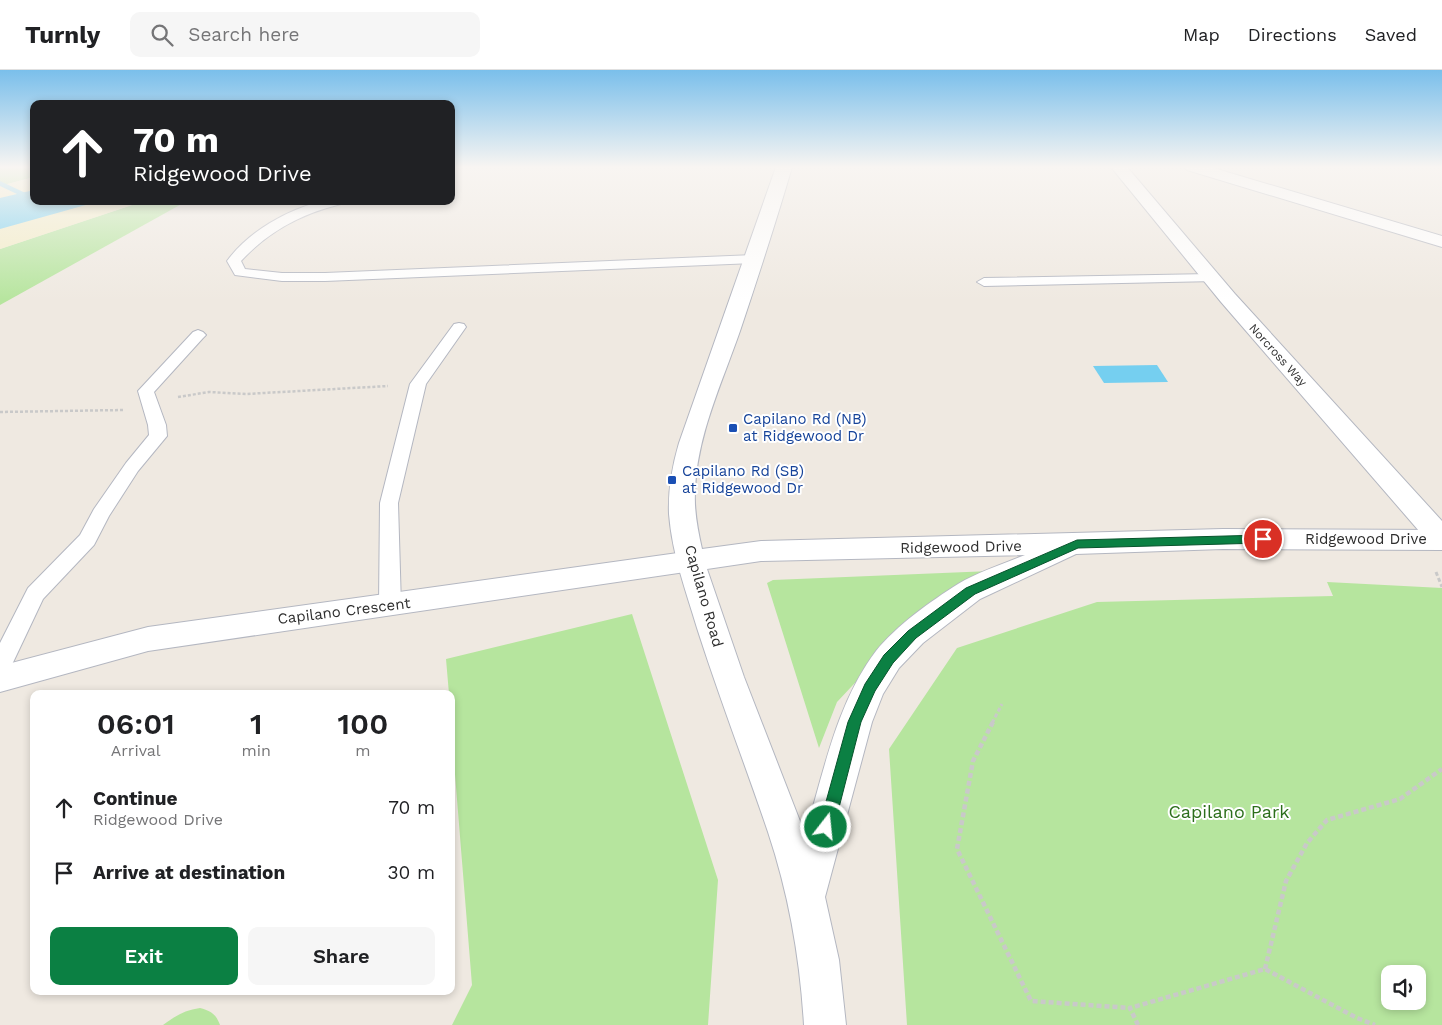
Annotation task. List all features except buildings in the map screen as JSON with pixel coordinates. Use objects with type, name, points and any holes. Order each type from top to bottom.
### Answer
[{"type":"main road","name":"Capilano Road","points":[[769,212],[696,427],[685,468],[682,495],[685,525],[692,561],[733,692],[772,794],[806,897],[821,977],[825,1025]]},
{"type":"main road","name":"Norcross Way","points":[[1155,212],[1211,278],[1442,540]]},
{"type":"main road","points":[[1341,212],[1442,242]]},
{"type":"main road","name":"Ridgewood Drive","points":[[692,561],[761,551],[1077,544],[1223,538],[1442,540]]},
{"type":"main road","points":[[806,897],[854,722],[869,688],[888,659],[912,634],[970,591],[1077,544]]},
{"type":"main road","name":"Capilano Crescent","points":[[0,679],[148,639],[329,612],[390,606],[692,561]]},
{"type":"lane","points":[[301,212],[245,248],[234,261],[240,272],[266,277],[453,272],[754,259]]},
{"type":"lane","points":[[984,282],[1211,278]]},
{"type":"lane","points":[[390,606],[389,503],[418,384],[459,326]]},
{"type":"lane","points":[[0,666],[35,594],[87,540],[101,514],[132,467],[158,436],[157,425],[146,391],[198,335]]},
{"type":"path","points":[[0,412],[136,410],[188,395],[210,392],[246,394],[418,384]]},
{"type":"path","points":[[1436,572],[1442,587]]},
{"type":"path","points":[[1002,704],[973,761],[957,849],[1031,1001],[1130,1008],[1265,969],[1357,1018],[1375,1025]]},
{"type":"path","points":[[1265,969],[1286,881],[1307,843],[1327,820],[1400,799],[1442,769]]},
{"type":"path","points":[[1130,1008],[1138,1025]]},
{"type":"green space","points":[[112,212],[168,212],[0,305],[0,249]]},
{"type":"green space","points":[[991,571],[913,621],[837,702],[819,748],[767,583],[773,580]]},
{"type":"green space","name":"Capilano Park","points":[[1327,582],[1442,588],[1442,1025],[907,1025],[889,749],[957,648],[1097,602],[1333,596]]},
{"type":"green space","points":[[632,614],[718,880],[708,1025],[452,1025],[472,985],[455,775],[455,690],[449,690],[446,659]]},
{"type":"green space","points":[[200,1008],[213,1014],[220,1025],[163,1025],[180,1014]]},
{"type":"sand","points":[[0,212],[112,212],[0,249]]},
{"type":"water","points":[[0,212],[62,212],[0,229]]},
{"type":"water","points":[[1157,365],[1168,382],[1104,383],[1093,366]]},
{"type":"place","name":"Capilano Rd (NB) at Ridgewood Dr","points":[[733,428]]},
{"type":"place","name":"Capilano Rd (SB) at Ridgewood Dr","points":[[672,480]]},
{"type":"route","points":[[826,827],[854,722],[869,688],[888,659],[912,634],[970,591],[1077,544],[1223,538],[1263,539]]}]
